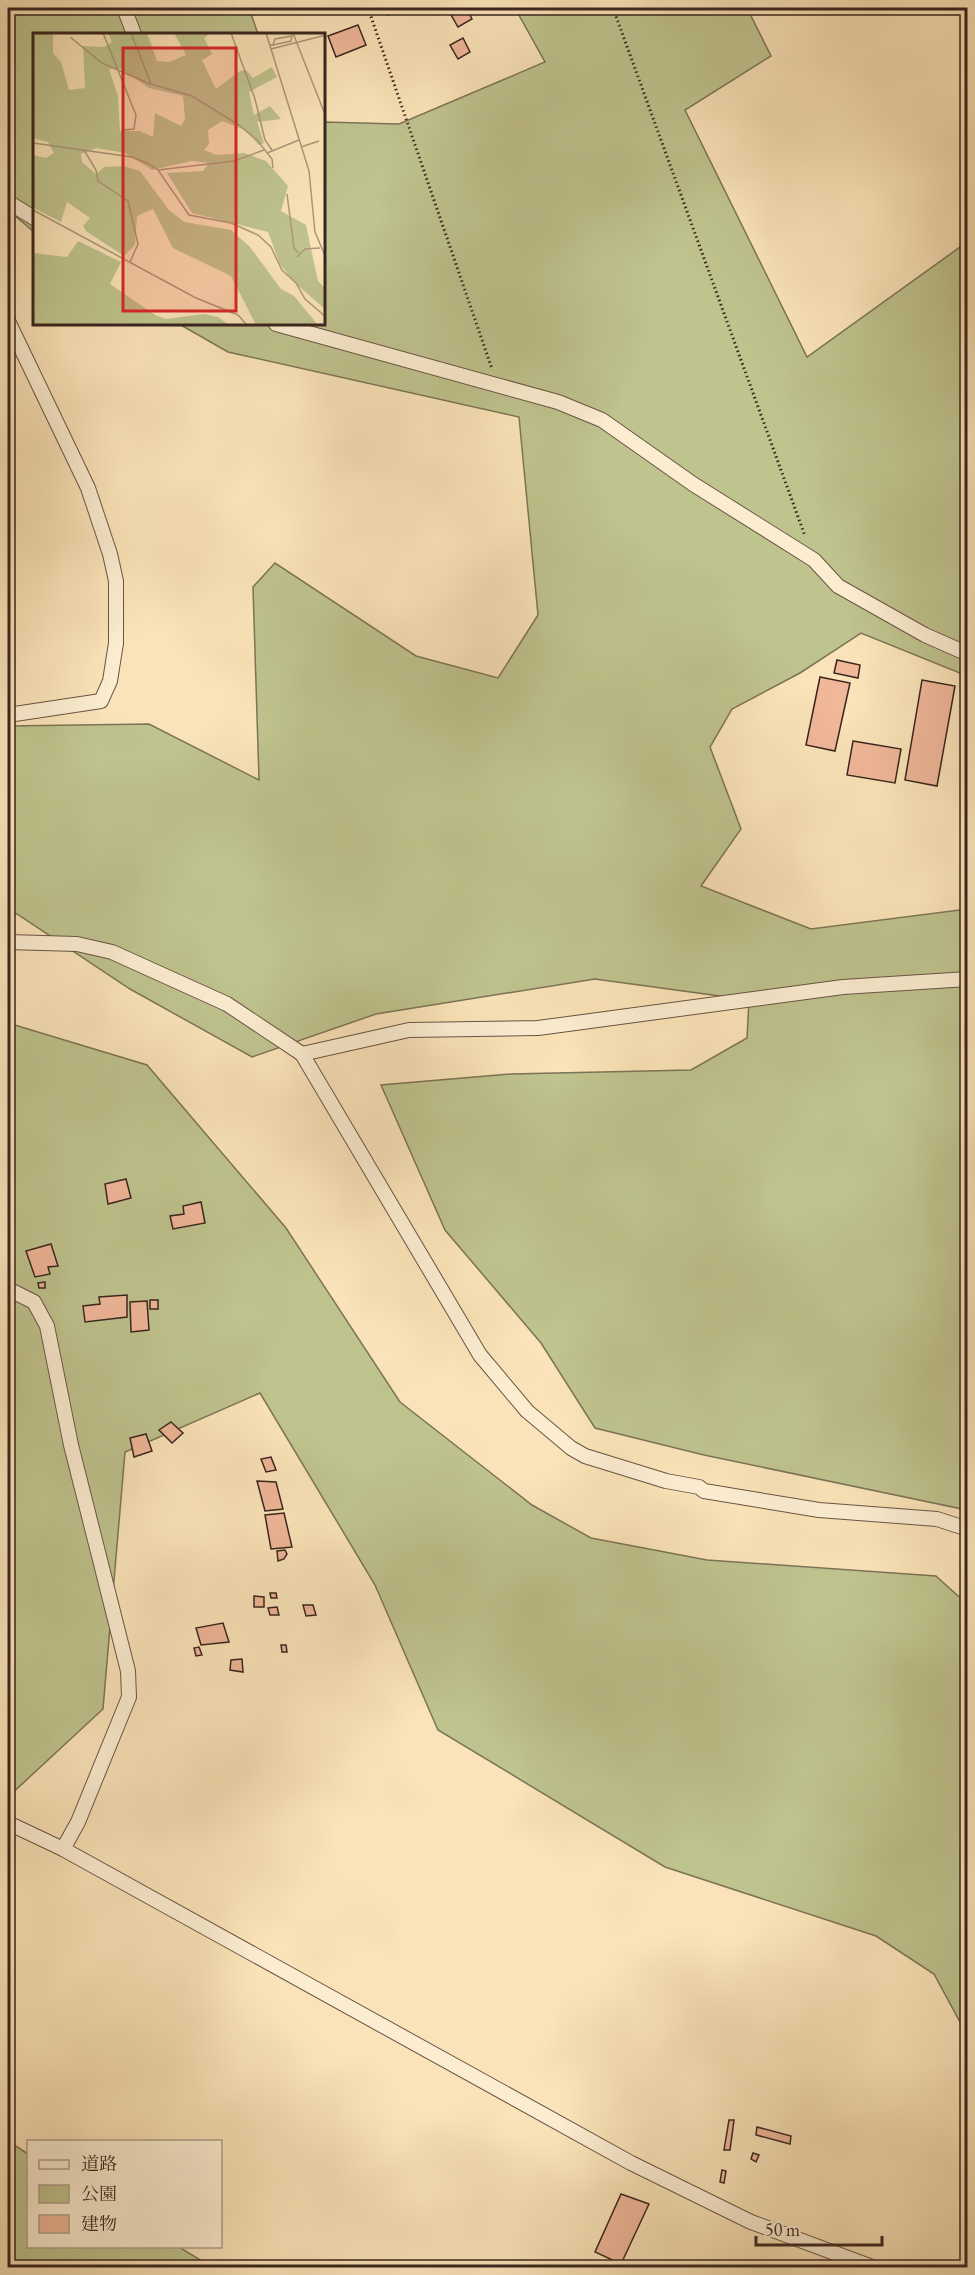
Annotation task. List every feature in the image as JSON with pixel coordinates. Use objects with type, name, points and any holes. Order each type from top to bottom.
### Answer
[{"type":"street","points":[[124,8],[134,33]]},
{"type":"street","points":[[8,202],[33,217]]},
{"type":"street","points":[[8,321],[88,488],[110,554],[116,581],[116,643],[110,681],[101,701],[8,715]]},
{"type":"street","points":[[283,326],[558,402],[602,420],[693,484],[814,560],[838,586],[925,635],[968,654]]},
{"type":"street","points":[[8,942],[77,944],[112,952],[227,1004],[302,1054],[480,1355],[527,1412],[571,1448],[585,1456],[666,1481],[699,1487],[704,1491],[819,1510],[937,1519],[968,1529]]},
{"type":"street","points":[[302,1054],[409,1030],[538,1028],[843,987],[968,979]]},
{"type":"street","points":[[8,1288],[34,1302],[47,1326],[71,1445],[128,1671],[129,1697],[78,1822],[63,1849]]},
{"type":"street","points":[[8,1823],[63,1849],[631,2163],[751,2222],[875,2268]]},
{"type":"path","points":[[368,8],[498,385]]},
{"type":"path","points":[[613,8],[814,560]]},
{"type":"green space","points":[[8,8],[249,8],[258,33],[33,33],[33,231],[8,210]]},
{"type":"green space","points":[[515,8],[747,8],[771,56],[685,110],[807,357],[967,242],[967,676],[861,633],[800,673],[732,709],[710,747],[741,829],[701,886],[811,929],[967,909],[967,1510],[704,1455],[595,1428],[541,1343],[445,1230],[381,1085],[511,1074],[691,1070],[747,1038],[749,1000],[595,979],[376,1014],[252,1057],[130,989],[17,914],[8,912],[8,726],[149,724],[259,780],[253,587],[275,563],[416,656],[498,678],[538,615],[519,417],[228,352],[182,326],[326,326],[326,122],[399,124],[545,62]]},
{"type":"green space","points":[[8,1023],[147,1065],[286,1228],[400,1402],[532,1505],[591,1538],[707,1560],[936,1576],[967,1604],[967,2035],[934,1974],[876,1936],[665,1867],[438,1730],[375,1585],[260,1393],[125,1452],[103,1709],[8,1797]]},
{"type":"green space","points":[[8,2141],[27,2153],[27,2248],[181,2248],[212,2267],[8,2267]]},
{"type":"building","points":[[386,8],[412,8],[388,15]]},
{"type":"building","points":[[466,8],[472,19],[458,27],[450,13]]},
{"type":"building","points":[[358,25],[366,45],[336,57],[328,36]]},
{"type":"building","points":[[463,38],[470,52],[458,59],[450,45]]},
{"type":"building","points":[[837,660],[860,665],[858,678],[834,673]]},
{"type":"building","points":[[820,677],[850,683],[835,751],[806,745]]},
{"type":"building","points":[[922,680],[955,686],[937,786],[905,780]]},
{"type":"building","points":[[853,741],[901,749],[895,783],[847,775]]},
{"type":"building","points":[[126,1179],[131,1198],[108,1204],[105,1184]]},
{"type":"building","points":[[201,1202],[205,1223],[173,1229],[170,1216],[184,1214],[183,1206]]},
{"type":"building","points":[[51,1244],[58,1266],[48,1267],[50,1274],[35,1277],[26,1251]]},
{"type":"building","points":[[45,1282],[45,1288],[39,1288],[38,1283]]},
{"type":"building","points":[[127,1295],[127,1317],[85,1322],[83,1306],[100,1304],[99,1297]]},
{"type":"building","points":[[150,1300],[158,1300],[158,1309],[150,1309]]},
{"type":"building","points":[[147,1301],[149,1330],[131,1332],[130,1302]]},
{"type":"building","points":[[171,1422],[183,1433],[172,1443],[159,1430]]},
{"type":"building","points":[[146,1434],[152,1451],[134,1457],[130,1438]]},
{"type":"building","points":[[271,1457],[276,1470],[266,1472],[261,1459]]},
{"type":"building","points":[[257,1481],[276,1482],[283,1509],[265,1511]]},
{"type":"building","points":[[284,1513],[292,1547],[271,1549],[265,1515]]},
{"type":"building","points":[[285,1550],[287,1554],[284,1559],[278,1561],[277,1551]]},
{"type":"building","points":[[270,1593],[276,1593],[277,1598],[271,1598]]},
{"type":"building","points":[[254,1596],[264,1597],[264,1607],[254,1607]]},
{"type":"building","points":[[303,1605],[313,1605],[316,1615],[306,1616]]},
{"type":"building","points":[[277,1607],[279,1615],[270,1615],[268,1608]]},
{"type":"building","points":[[223,1623],[229,1642],[201,1645],[196,1628]]},
{"type":"building","points":[[281,1645],[286,1645],[287,1652],[282,1652]]},
{"type":"building","points":[[199,1647],[202,1655],[196,1656],[194,1648]]},
{"type":"building","points":[[242,1659],[243,1672],[230,1670],[231,1660]]},
{"type":"building","points":[[729,2120],[734,2120],[730,2150],[724,2150]]},
{"type":"building","points":[[757,2127],[791,2136],[790,2144],[756,2135]]},
{"type":"building","points":[[753,2153],[759,2155],[756,2162],[751,2159]]},
{"type":"building","points":[[722,2170],[726,2171],[724,2183],[720,2182]]},
{"type":"building","points":[[621,2194],[649,2204],[621,2264],[595,2252]]}]
